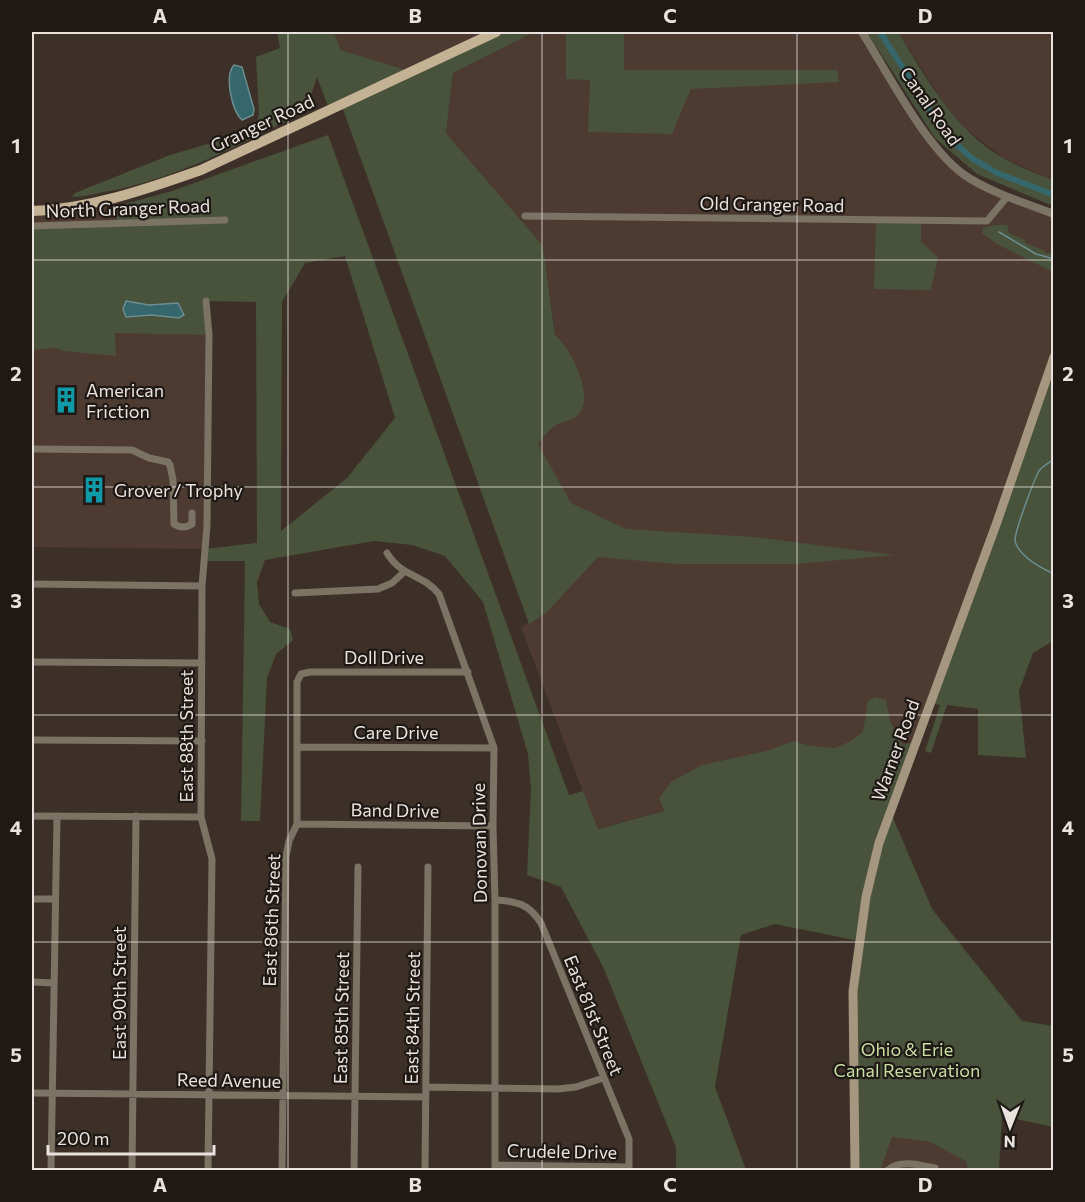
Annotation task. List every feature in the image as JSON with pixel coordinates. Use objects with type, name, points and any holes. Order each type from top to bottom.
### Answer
[{"type":"main road","name":"Granger Road","points":[[32,211],[81,205],[117,197],[201,170],[496,32]]},
{"type":"main road","name":"Warner Road","points":[[855,1170],[853,991],[866,897],[879,843],[997,522],[1053,357]]},
{"type":"street","name":"Canal Road","points":[[862,32],[928,136],[945,157],[968,177],[1007,197],[1053,214]]},
{"type":"street","name":"Old Granger Road","points":[[525,216],[987,221],[1007,197]]},
{"type":"street","name":"North Granger Road","points":[[32,226],[225,220]]},
{"type":"street","name":"East 88th Street","points":[[207,301],[209,335],[207,526],[202,586],[201,818],[212,859],[208,1170]]},
{"type":"street","points":[[32,449],[132,450],[149,458],[168,462],[173,480],[174,524],[178,527],[188,527],[192,524],[192,513]]},
{"type":"street","name":"Donovan Drive","points":[[387,553],[404,572],[432,586],[439,594],[494,748],[495,1168]]},
{"type":"street","points":[[296,592],[378,589],[392,583],[404,572]]},
{"type":"street","points":[[32,584],[202,586]]},
{"type":"street","points":[[32,662],[202,663]]},
{"type":"street","name":"Doll Drive","points":[[301,674],[310,672],[468,672]]},
{"type":"street","name":"East 86th Street","points":[[282,1170],[286,857],[289,841],[297,824],[297,682],[301,674]]},
{"type":"street","points":[[32,740],[202,741]]},
{"type":"street","name":"Care Drive","points":[[297,747],[494,748]]},
{"type":"street","points":[[32,816],[201,818]]},
{"type":"street","points":[[51,1170],[57,816]]},
{"type":"street","name":"East 90th Street","points":[[132,1170],[136,816]]},
{"type":"street","name":"Band Drive","points":[[297,824],[493,826]]},
{"type":"street","name":"East 85th Street","points":[[354,1170],[358,867]]},
{"type":"street","name":"East 84th Street","points":[[425,1170],[429,867]]},
{"type":"street","points":[[32,899],[55,899]]},
{"type":"street","name":"East 81st Street","points":[[495,900],[514,901],[526,905],[541,923],[629,1139],[629,1169]]},
{"type":"street","points":[[32,982],[53,983]]},
{"type":"street","points":[[426,1087],[557,1089],[576,1087],[603,1078]]},
{"type":"street","name":"Reed Avenue","points":[[32,1093],[426,1097]]},
{"type":"street","points":[[888,1170],[902,1164],[935,1167]]},
{"type":"street","name":"Crudele Drive","points":[[495,1168],[629,1169]]},
{"type":"shaded area","points":[[334,32],[496,32],[409,71],[341,50]]},
{"type":"shaded area","points":[[534,32],[862,32],[928,136],[968,177],[1053,214],[1053,357],[915,742],[597,829],[521,627],[547,611],[509,474],[566,414],[543,246],[446,133],[453,73]]},
{"type":"shaded area","points":[[898,32],[1053,32],[1053,180],[1003,158],[966,129],[943,102]]},
{"type":"shaded area","points":[[117,197],[117,222],[207,301],[205,549],[32,547],[32,211]]},
{"type":"shaded area","points":[[891,1137],[930,1142],[967,1162],[967,1170],[880,1170]]},
{"type":"green space","points":[[277,32],[334,32],[341,50],[409,71],[496,32],[534,32],[453,73],[446,133],[543,246],[555,335],[573,359],[578,370],[584,403],[576,417],[555,426],[538,444],[571,503],[626,529],[754,537],[895,555],[796,564],[676,564],[598,557],[547,612],[529,624],[341,104],[329,109],[317,77],[308,110],[259,135],[158,178],[104,192],[72,197],[75,193],[170,155],[238,135],[256,124],[259,115],[256,57],[280,48]]},
{"type":"green space","points":[[566,32],[624,32],[624,70],[837,70],[839,82],[691,89],[672,134],[588,132],[590,80],[566,79]]},
{"type":"green space","points":[[867,32],[898,32],[943,102],[970,133],[1003,158],[1053,180],[1053,206],[977,174],[935,138]]},
{"type":"green space","name":"Ohio & Erie Canal Reservation","points":[[328,135],[569,795],[583,791],[598,829],[664,811],[659,798],[671,782],[702,765],[766,751],[794,741],[810,746],[835,748],[849,742],[863,732],[868,701],[875,697],[886,700],[890,721],[903,745],[915,742],[890,811],[932,909],[1022,1021],[1053,1026],[1053,1127],[1002,1116],[999,1170],[967,1170],[967,1162],[930,1142],[892,1137],[880,1170],[855,1170],[853,1069],[859,941],[775,924],[741,935],[715,1087],[746,1170],[676,1170],[676,1147],[604,969],[561,887],[527,875],[531,789],[528,754],[483,602],[445,556],[412,545],[374,541],[265,560],[257,582],[259,604],[270,622],[290,629],[293,640],[276,654],[267,678],[260,821],[241,821],[245,561],[204,561],[205,549],[257,543],[256,302],[207,301],[209,335],[115,333],[116,356],[64,351],[55,348],[32,350],[32,226],[117,222],[117,206],[172,191]],"holes":[[[345,256],[395,418],[347,478],[281,531],[282,302],[305,263]]]},
{"type":"green space","points":[[876,220],[921,220],[921,242],[938,257],[931,290],[874,289]]},
{"type":"green space","points":[[1007,225],[1009,233],[1025,240],[1025,243],[1045,253],[1053,253],[1053,272],[997,244],[982,233],[983,228]]},
{"type":"green space","points":[[1053,357],[1053,641],[1033,653],[1019,691],[1026,758],[978,755],[978,709],[947,705],[931,753],[925,751],[940,705],[929,703]]},
{"type":"water","points":[[234,65],[242,67],[254,109],[253,115],[242,120],[232,102],[230,77]]},
{"type":"water","points":[[126,301],[149,305],[178,303],[184,315],[179,318],[151,315],[126,317],[123,309]]},
{"type":"waterway","points":[[880,32],[935,118],[957,145],[973,159],[997,173],[1054,195]]},
{"type":"waterway","points":[[999,232],[1036,254],[1054,259]]},
{"type":"waterway","points":[[1054,459],[1036,476],[1015,541],[1021,552],[1037,565],[1054,574]]},
{"type":"place","name":"American Friction","points":[[66,400]]},
{"type":"place","name":"Grover / Trophy","points":[[94,490]]}]
